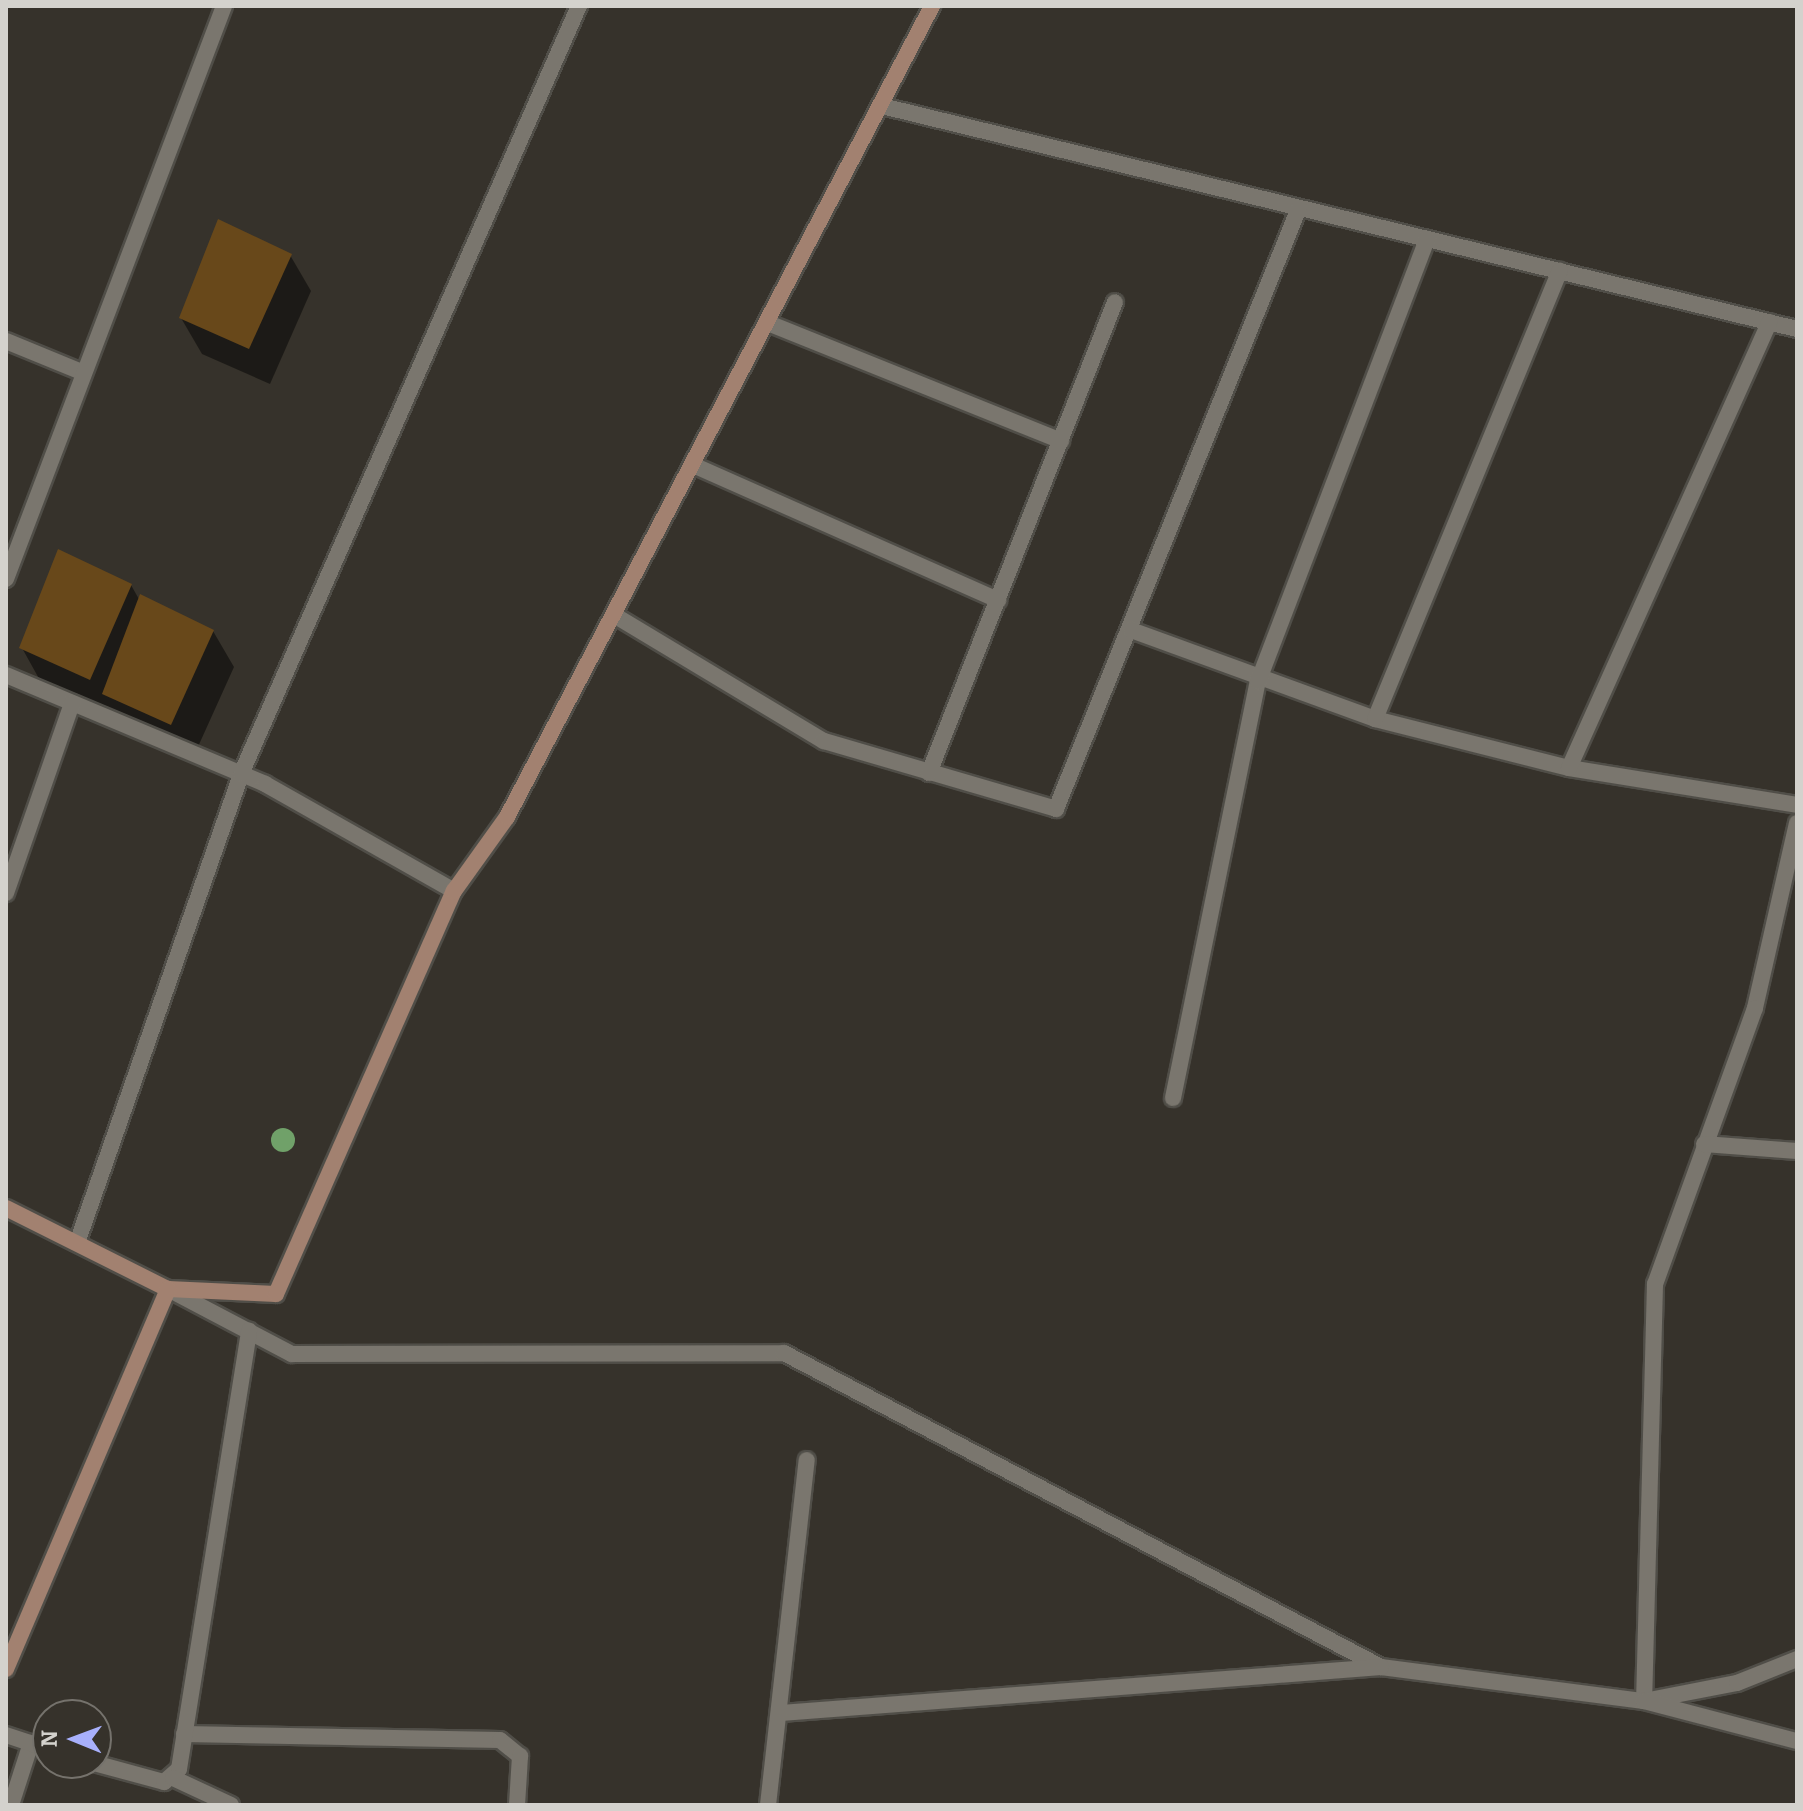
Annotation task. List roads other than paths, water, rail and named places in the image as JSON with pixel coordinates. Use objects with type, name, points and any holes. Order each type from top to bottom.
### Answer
[{"type":"street","points":[[6,579],[224,6]]},
{"type":"street","points":[[77,1243],[241,774],[579,6]]},
{"type":"street","points":[[168,1289],[276,1294],[454,891],[507,817],[932,6]]},
{"type":"street","points":[[882,106],[1797,329]]},
{"type":"street","points":[[614,615],[824,741],[1056,809],[1131,630],[1299,208]]},
{"type":"street","points":[[1173,1098],[1258,682],[1427,239]]},
{"type":"street","points":[[1375,719],[1560,271]]},
{"type":"street","points":[[929,773],[1115,302]]},
{"type":"street","points":[[1569,768],[1769,322]]},
{"type":"street","points":[[768,323],[1061,441]]},
{"type":"street","points":[[6,341],[84,373]]},
{"type":"street","points":[[693,465],[998,600]]},
{"type":"street","points":[[1131,630],[1258,682],[1375,719],[1569,768],[1797,805]]},
{"type":"street","points":[[6,675],[241,774],[454,891]]},
{"type":"street","points":[[6,893],[72,703]]},
{"type":"street","points":[[1644,1701],[1655,1284],[1755,1008],[1797,823]]},
{"type":"street","points":[[1704,1144],[1797,1151]]},
{"type":"street","points":[[6,1208],[292,1354],[784,1353],[1381,1667]]},
{"type":"street","points":[[6,1669],[168,1289]]},
{"type":"street","points":[[173,1778],[184,1734],[249,1331]]},
{"type":"street","points":[[768,1805],[781,1713],[807,1460]]},
{"type":"street","points":[[1644,1701],[1737,1683],[1797,1659]]},
{"type":"street","points":[[781,1713],[1381,1667],[1644,1701],[1797,1741]]},
{"type":"street","points":[[184,1734],[500,1740],[520,1756],[517,1805]]},
{"type":"street","points":[[6,1735],[31,1743],[11,1805]]},
{"type":"street","points":[[112,1768],[153,1781],[173,1778],[231,1805]]}]
